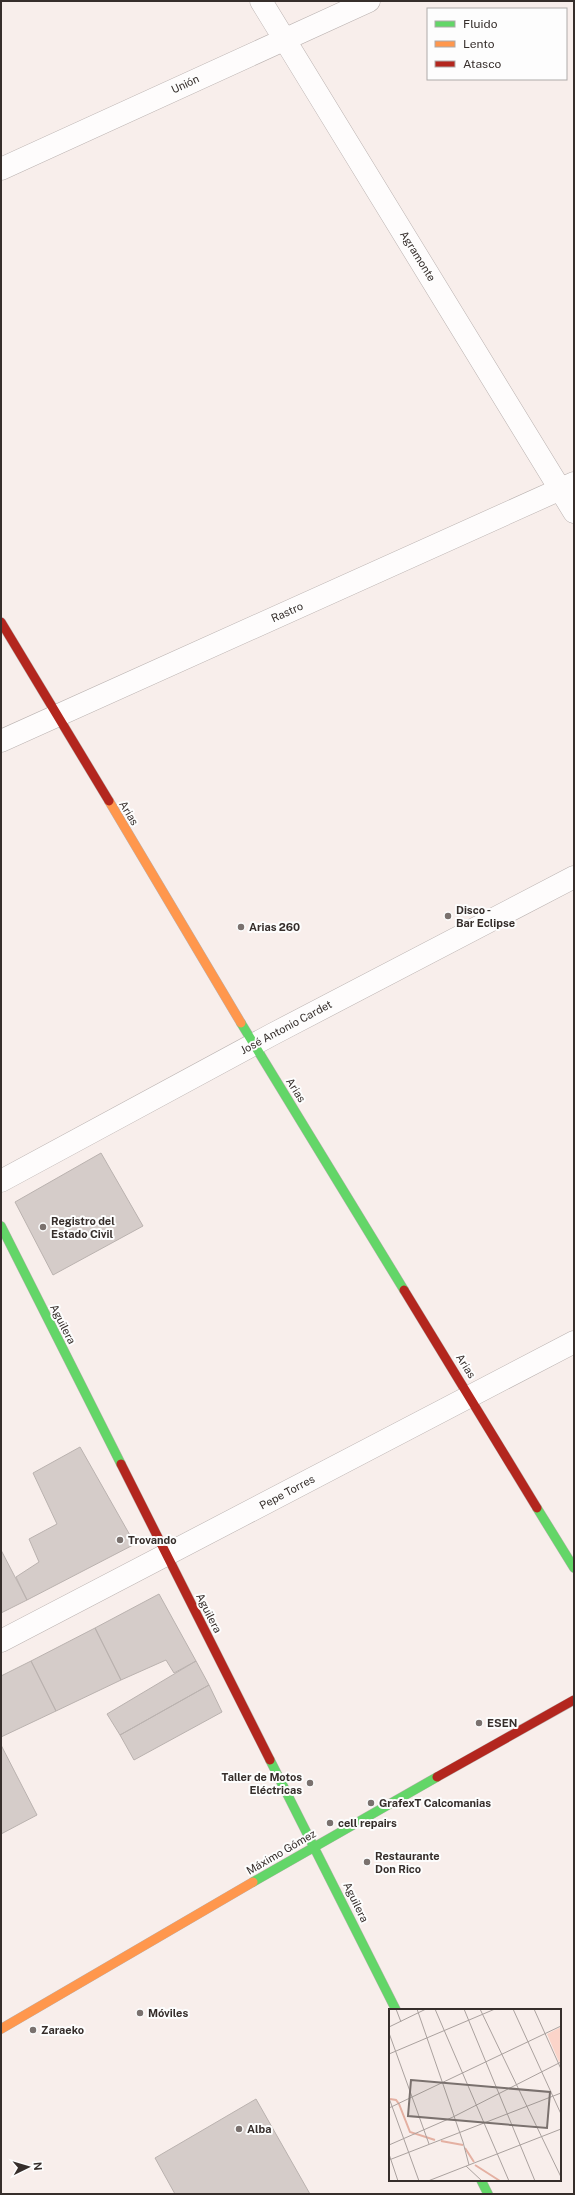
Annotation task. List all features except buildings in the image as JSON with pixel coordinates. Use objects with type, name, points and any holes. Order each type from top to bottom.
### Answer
[{"type":"street","name":"Agramonte","points":[[261,1],[567,486],[574,512]]},
{"type":"street","name":"Unión","points":[[1,169],[284,38],[369,1]]},
{"type":"street","name":"Rastro","points":[[1,741],[567,486]]},
{"type":"street","name":"Arias","points":[[1,622],[254,1044],[574,1568]]},
{"type":"street","name":"José Antonio Cardet","points":[[1,1181],[254,1044],[574,877]]},
{"type":"street","name":"Aguilera","points":[[1,1226],[166,1556],[315,1846],[396,2009]]},
{"type":"street","name":"Pepe Torres","points":[[1,1641],[574,1342]]},
{"type":"street","name":"Máximo Gómez","points":[[1,2029],[315,1846],[574,1700]]},
{"type":"street","points":[[482,2181],[488,2194]]},
{"type":"traffic: fast","points":[[241,1023],[404,1290]]},
{"type":"traffic: fast","points":[[1,1226],[121,1464]]},
{"type":"traffic: fast","points":[[537,1508],[574,1568]]},
{"type":"traffic: fast","points":[[270,1760],[395,2009]]},
{"type":"traffic: fast","points":[[253,1882],[437,1777]]},
{"type":"traffic: fast","points":[[482,2181],[488,2194]]},
{"type":"traffic: slow","points":[[109,801],[241,1023]]},
{"type":"traffic: slow","points":[[1,2029],[253,1882]]},
{"type":"traffic: jam","points":[[1,622],[109,801]]},
{"type":"traffic: jam","points":[[404,1290],[537,1508]]},
{"type":"traffic: jam","points":[[121,1464],[270,1760]]},
{"type":"traffic: jam","points":[[437,1777],[574,1700]]},
{"type":"place","name":"Disco - Bar Eclipse","points":[[448,916]]},
{"type":"place","name":"Arias 260","points":[[241,927]]},
{"type":"place","name":"Registro del Estado Civil","points":[[43,1227]]},
{"type":"place","name":"Trovando","points":[[120,1540]]},
{"type":"place","name":"ESEN","points":[[479,1723]]},
{"type":"place","name":"Taller de Motos Eléctricas","points":[[310,1783]]},
{"type":"place","name":"GrafexT Calcomanias","points":[[371,1803]]},
{"type":"place","name":"cell repairs","points":[[330,1823]]},
{"type":"place","name":"Restaurante Don Rico","points":[[367,1862]]},
{"type":"place","name":"Móviles","points":[[140,2013]]},
{"type":"place","name":"Zaraeko","points":[[33,2030]]},
{"type":"place","name":"Alba","points":[[239,2129]]}]
